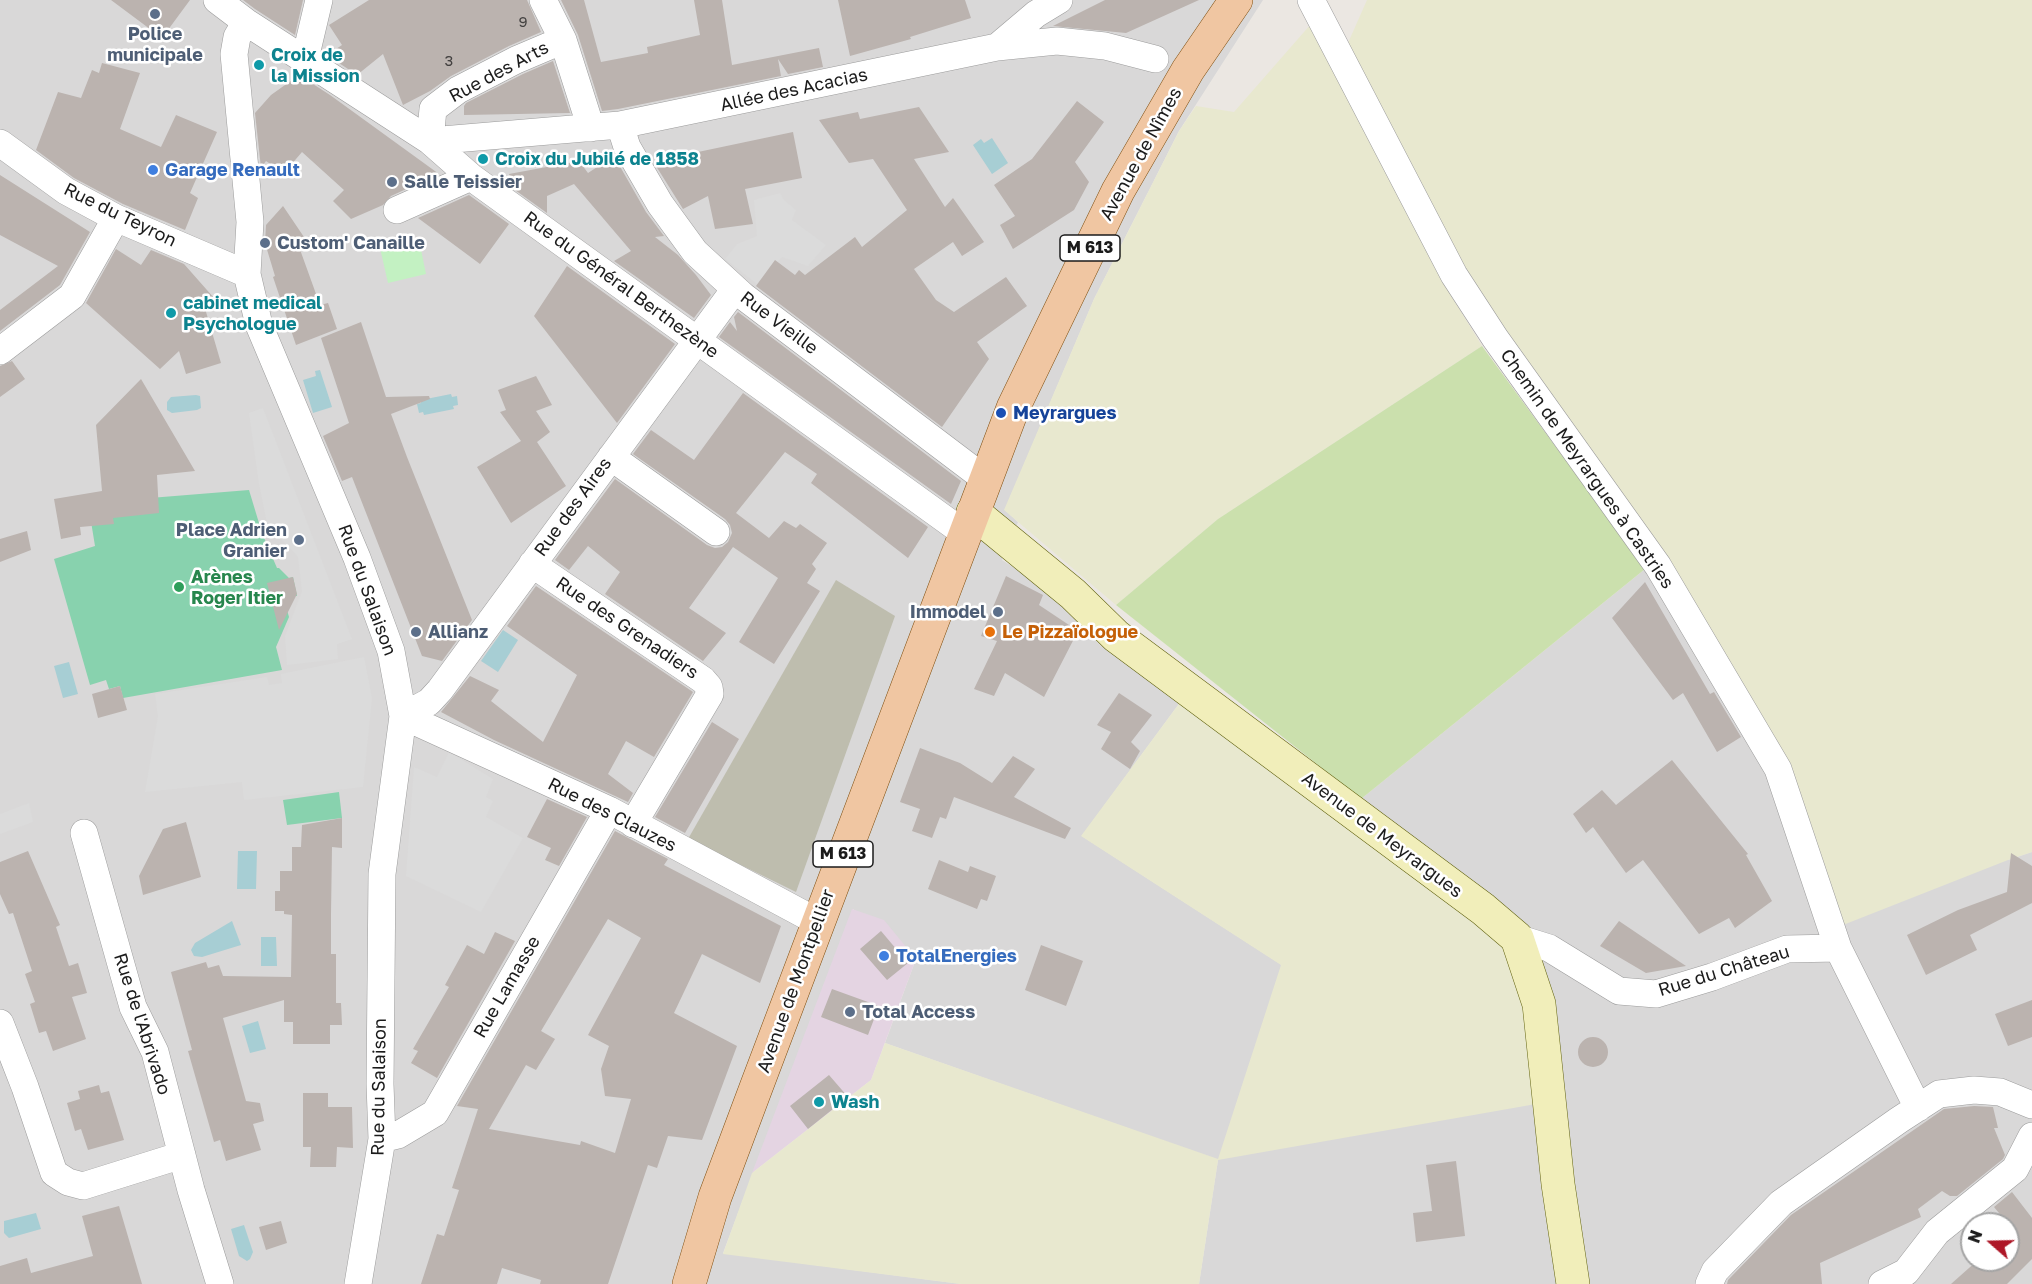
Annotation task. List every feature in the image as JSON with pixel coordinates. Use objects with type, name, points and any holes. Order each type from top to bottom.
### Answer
[{"type":"main road","name":"Avenue de Nîmes","points":[[969,523],[1013,408],[1118,191],[1188,70],[1236,0]]},
{"type":"main road","name":"Avenue de Montpellier","points":[[690,1284],[715,1197],[969,523]]},
{"type":"street","name":"Rue du Général Berthezène","points":[[217,0],[430,141],[471,177],[697,339],[969,523]]},
{"type":"street","points":[[305,59],[319,0]]},
{"type":"street","points":[[543,0],[563,40],[591,128]]},
{"type":"street","points":[[997,47],[1036,14],[1059,0]]},
{"type":"street","name":"Chemin de Meyrargues à Castries","points":[[1311,0],[1454,274],[1495,338],[1658,566],[1778,769],[1838,948]]},
{"type":"street","name":"Rue du Salaison","points":[[246,21],[237,36],[234,54],[250,222],[247,274],[259,325],[357,558],[391,651],[403,716],[382,874],[380,1084],[382,1139],[358,1284]]},
{"type":"street","name":"Rue des Arts","points":[[430,141],[433,109],[458,90],[516,60],[563,40]]},
{"type":"street","name":"Allée des Acacias","points":[[430,141],[620,125],[997,47],[1057,41],[1105,46],[1155,59]]},
{"type":"street","name":"Rue Vieille","points":[[620,125],[627,147],[660,204],[695,252],[735,289],[985,479]]},
{"type":"street","name":"Rue du Teyron","points":[[0,143],[66,190],[116,218],[247,274]]},
{"type":"street","points":[[397,210],[471,177]]},
{"type":"street","points":[[0,351],[72,296],[116,218]]},
{"type":"street","name":"Rue des Aires","points":[[403,716],[429,702],[440,690],[735,289]]},
{"type":"street","points":[[611,457],[716,532]]},
{"type":"street","name":"Avenue de Meyrargues","points":[[969,523],[1073,594],[1116,636],[1483,909],[1516,938],[1539,1004],[1558,1184],[1573,1284]]},
{"type":"street","name":"Rue des Grenadiers","points":[[532,564],[703,680],[709,687],[710,694],[633,824]]},
{"type":"street","name":"Rue des Clauzes","points":[[403,716],[609,810],[818,922]]},
{"type":"street","name":"Rue Lamasse","points":[[382,1139],[398,1135],[435,1113],[609,810]]},
{"type":"street","name":"Rue de l'Abrivado","points":[[84,833],[133,1008],[155,1052],[220,1284]]},
{"type":"street","name":"Rue du Château","points":[[1516,938],[1549,948],[1619,991],[1656,994],[1712,977],[1787,949],[1838,948]]},
{"type":"street","points":[[1838,948],[1918,1108]]},
{"type":"street","points":[[0,1023],[26,1087],[54,1173],[68,1182],[83,1186],[182,1155]]},
{"type":"street","points":[[1709,1284],[1715,1271],[1781,1203],[1939,1094],[1974,1090],[2000,1092],[2032,1105]]},
{"type":"street","points":[[1882,1284],[1906,1272],[1937,1233],[2015,1168],[2032,1136]]},
{"type":"shaded area","points":[[0,0],[1263,0],[1179,131],[1094,299],[1005,510],[1018,522],[1002,560],[1052,592],[1100,645],[1181,701],[1082,836],[1282,965],[1219,1159],[1340,816],[1655,561],[2008,860],[2032,852],[2032,1284],[1199,1284],[1218,1160],[885,1043],[916,959],[853,909],[723,1253],[961,1284],[0,1284]]},
{"type":"shaded area","points":[[780,193],[784,200],[796,210],[792,220],[826,245],[808,266],[782,257],[757,284],[725,259],[737,244],[757,236],[754,200]]},
{"type":"shaded area","name":"Place Adrien Granier","points":[[263,408],[352,639],[337,644],[338,659],[287,665],[285,636],[302,591],[298,557],[267,524],[249,413]]},
{"type":"shaded area","points":[[836,580],[895,616],[796,892],[688,839]]},
{"type":"shaded area","points":[[364,657],[372,698],[363,787],[244,800],[242,782],[145,792],[158,716],[155,694],[267,677],[269,685],[282,683],[281,674]]},
{"type":"shaded area","points":[[449,752],[493,779],[486,797],[493,801],[486,817],[523,838],[481,912],[406,876],[414,767],[437,777]]},
{"type":"shaded area","points":[[29,803],[33,822],[0,834],[0,814]]},
{"type":"shaded area","points":[[852,909],[884,920],[916,959],[871,1080],[752,1173]]},
{"type":"green space","points":[[1367,0],[2032,0],[2032,852],[1843,925],[1772,738],[1473,290],[1344,52]]},
{"type":"green space","points":[[1311,24],[1452,297],[1482,346],[1218,519],[1116,605],[1004,510],[1094,299],[1179,131],[1196,106],[1234,112]]},
{"type":"green space","points":[[419,240],[426,274],[388,283],[380,248]]},
{"type":"green space","points":[[1482,346],[1645,569],[1361,799],[1116,605],[1218,519]]},
{"type":"green space","name":"Arènes Roger Itier","points":[[249,490],[262,533],[277,568],[289,578],[293,577],[297,596],[294,596],[287,610],[289,617],[276,647],[282,670],[123,698],[120,686],[109,689],[106,680],[90,685],[54,559],[95,546],[88,503]]},
{"type":"green space","points":[[1181,701],[1469,909],[1512,958],[1526,993],[1536,1104],[1218,1160],[1199,1284],[961,1284],[723,1254],[752,1173],[871,1080],[885,1043],[1218,1159],[1281,965],[1081,836]]},
{"type":"green space","points":[[339,792],[342,818],[287,825],[283,800]]},
{"type":"water","points":[[992,138],[1008,163],[992,174],[973,145],[981,139],[984,143]]},
{"type":"water","points":[[320,370],[332,407],[313,413],[303,380],[316,376],[315,371]]},
{"type":"water","points":[[451,394],[452,397],[457,396],[458,405],[453,406],[454,409],[424,415],[423,412],[419,413],[417,404],[421,403],[421,400]]},
{"type":"water","points":[[200,396],[201,408],[172,413],[167,410],[167,402],[171,397]]},
{"type":"water","points":[[503,630],[518,640],[498,672],[481,661]]},
{"type":"water","points":[[69,662],[78,694],[63,698],[54,666]]},
{"type":"water","points":[[238,851],[257,851],[256,889],[237,889]]},
{"type":"water","points":[[232,921],[241,945],[202,957],[194,956],[191,950],[195,943]]},
{"type":"water","points":[[261,937],[276,937],[277,966],[261,966]]},
{"type":"water","points":[[258,1021],[266,1049],[250,1053],[242,1026]]},
{"type":"water","points":[[36,1213],[41,1229],[9,1238],[4,1233],[4,1221]]},
{"type":"water","points":[[244,1225],[253,1252],[247,1261],[239,1256],[231,1229]]},
{"type":"building","name":"Police municipale","points":[[111,0],[190,0],[162,38]]},
{"type":"building","points":[[243,0],[303,0],[295,35],[255,9]]},
{"type":"building","points":[[369,0],[527,0],[541,32],[451,76],[430,91],[403,105],[383,54],[357,75],[327,55],[342,45],[329,25]]},
{"type":"building","points":[[561,0],[584,0],[601,62],[648,53],[647,47],[700,35],[694,0],[722,0],[732,65],[819,48],[823,67],[788,74],[778,59],[781,76],[602,111],[578,35]]},
{"type":"building","points":[[838,0],[965,0],[971,18],[910,37],[911,39],[850,56]]},
{"type":"building","points":[[1105,0],[1199,0],[1126,33],[1053,26]]},
{"type":"building","points":[[553,61],[570,113],[464,115],[466,103]]},
{"type":"building","points":[[102,63],[140,73],[120,129],[161,147],[176,115],[217,132],[190,193],[198,198],[185,230],[123,204],[74,178],[36,150],[58,92],[81,98],[92,70],[99,73]]},
{"type":"building","points":[[299,75],[439,174],[391,196],[383,205],[351,219],[333,201],[344,190],[302,152],[284,173],[266,161],[261,168],[255,113],[271,95]]},
{"type":"building","points":[[1077,101],[1104,122],[1075,162],[1089,182],[1074,210],[1013,249],[1000,225],[1015,216],[994,185],[1032,159]]},
{"type":"building","points":[[919,107],[949,152],[914,159],[945,207],[953,198],[984,242],[962,256],[953,242],[914,269],[936,300],[954,312],[1006,277],[1027,306],[977,342],[989,359],[942,427],[756,286],[775,260],[795,275],[799,270],[805,275],[855,237],[862,247],[907,210],[873,159],[849,163],[819,120],[858,112],[860,119]]},
{"type":"building","points":[[793,132],[802,178],[745,189],[753,224],[715,229],[708,196],[683,209],[656,166],[696,157],[698,152]]},
{"type":"building","points":[[614,156],[646,212],[664,236],[655,237],[678,255],[711,295],[694,318],[614,261],[631,251],[574,184],[547,196],[547,213],[515,190],[509,174],[579,161],[588,173]]},
{"type":"building","points":[[0,175],[90,232],[60,285],[0,331],[0,310],[58,266],[0,235]]},
{"type":"building","points":[[469,195],[509,224],[480,264],[418,218]]},
{"type":"building","points":[[283,206],[306,240],[298,244],[320,305],[328,303],[337,329],[296,345],[273,277],[275,276],[265,243],[266,225]]},
{"type":"building","points":[[116,249],[141,265],[151,250],[184,264],[214,298],[204,305],[221,363],[186,374],[179,351],[160,369],[86,303]]},
{"type":"building","points":[[567,266],[675,344],[617,423],[534,316]]},
{"type":"building","points":[[738,312],[961,481],[951,504],[719,337],[730,322],[737,331],[734,317]]},
{"type":"building","points":[[361,322],[386,397],[429,396],[430,399],[391,414],[472,620],[442,661],[422,656],[352,477],[342,481],[323,436],[349,423],[321,338]]},
{"type":"building","points":[[12,361],[25,379],[0,397],[0,366]]},
{"type":"building","points":[[536,376],[552,405],[536,411],[550,432],[537,442],[566,486],[511,523],[477,467],[521,441],[500,412],[506,410],[498,390]]},
{"type":"building","points":[[141,379],[195,471],[157,475],[159,513],[113,518],[114,524],[80,527],[81,535],[61,539],[54,499],[102,491],[96,425]]},
{"type":"building","points":[[743,393],[928,527],[908,558],[811,483],[817,474],[785,452],[736,513],[769,538],[784,521],[796,528],[800,524],[827,543],[812,564],[816,569],[807,583],[820,591],[774,664],[739,642],[778,578],[733,547],[689,608],[726,633],[703,661],[605,594],[620,572],[588,546],[569,570],[555,560],[615,479],[707,545],[715,548],[722,547],[728,542],[732,533],[725,519],[633,454],[651,430],[694,460]]},
{"type":"building","points":[[27,531],[31,550],[0,562],[0,539]]},
{"type":"building","points":[[1006,576],[1043,595],[1039,605],[1078,631],[1044,697],[1005,673],[994,696],[974,689],[997,641],[981,636]]},
{"type":"building","points":[[293,577],[297,594],[279,630],[267,583]]},
{"type":"building","points":[[1645,582],[1710,694],[1714,692],[1741,737],[1717,752],[1683,693],[1673,700],[1612,618]]},
{"type":"building","points":[[536,586],[693,692],[654,757],[626,741],[608,774],[633,793],[628,802],[494,740],[441,712],[470,676],[499,690],[491,701],[543,742],[577,675],[507,626]]},
{"type":"building","points":[[120,686],[127,710],[98,718],[92,694]]},
{"type":"building","points":[[1119,693],[1152,715],[1131,742],[1140,751],[1130,769],[1101,749],[1111,732],[1097,725]]},
{"type":"building","points":[[712,722],[739,739],[685,833],[655,817]]},
{"type":"building","points":[[920,748],[960,763],[992,783],[1013,756],[1035,769],[1014,797],[1071,828],[1065,839],[954,797],[946,819],[940,817],[932,838],[912,831],[920,809],[900,802]]},
{"type":"building","points":[[1672,760],[1748,854],[1746,855],[1772,901],[1735,928],[1729,918],[1699,934],[1643,860],[1626,873],[1593,827],[1586,833],[1573,814],[1602,790],[1616,805]]},
{"type":"building","points":[[547,799],[587,817],[559,866],[545,860],[551,848],[527,837]]},
{"type":"building","points":[[342,818],[342,848],[332,847],[331,954],[336,954],[336,1003],[341,1003],[342,1025],[330,1025],[330,1044],[293,1044],[293,1022],[284,1022],[284,1000],[223,1018],[246,1101],[260,1103],[264,1121],[253,1124],[261,1150],[226,1161],[220,1140],[214,1142],[188,1051],[192,1050],[171,972],[206,962],[208,968],[219,965],[223,976],[291,977],[292,915],[284,914],[284,911],[275,911],[275,891],[280,891],[280,871],[292,871],[292,847],[301,847],[302,825]]},
{"type":"building","points":[[186,822],[201,877],[143,895],[139,876],[163,829]]},
{"type":"building","points":[[615,831],[668,859],[664,865],[781,926],[760,983],[702,954],[674,1013],[737,1046],[702,1140],[668,1136],[657,1168],[648,1165],[608,1284],[540,1284],[541,1280],[502,1268],[497,1284],[421,1284],[437,1234],[444,1236],[459,1190],[452,1188],[478,1109],[457,1106]],"holes":[[[608,919],[641,938],[588,1035],[609,1046],[601,1069],[605,1096],[631,1099],[615,1153],[581,1141],[580,1145],[489,1129],[526,1065],[536,1070],[555,1039],[541,1031]]]},
{"type":"building","points":[[28,851],[60,925],[56,927],[69,966],[78,963],[87,993],[72,997],[86,1039],[53,1051],[46,1031],[39,1033],[30,1004],[35,1002],[25,974],[32,971],[13,913],[9,914],[0,894],[0,862]]},
{"type":"building","points":[[2011,853],[2032,866],[2032,903],[1970,935],[1977,950],[1926,975],[1907,935],[1958,910],[2007,892]]},
{"type":"building","points":[[939,860],[968,872],[970,866],[996,876],[987,901],[981,899],[977,909],[928,889]]},
{"type":"building","points":[[1619,921],[1686,966],[1646,973],[1600,946]]},
{"type":"building","name":"TotalEnergies","points":[[881,931],[908,963],[887,980],[860,949]]},
{"type":"building","points":[[495,932],[515,941],[437,1078],[411,1063],[418,1051],[413,1049],[449,987],[445,985],[467,945],[484,954]]},
{"type":"building","points":[[1041,945],[1083,961],[1066,1006],[1025,990]]},
{"type":"building","name":"Total Access","points":[[832,989],[879,1006],[868,1035],[821,1017]]},
{"type":"building","points":[[2032,1000],[2032,1037],[2008,1046],[1995,1014]]},
{"type":"building","points":[[1593,1037],[1604,1041],[1608,1052],[1604,1063],[1593,1067],[1582,1063],[1578,1052],[1582,1041]]},
{"type":"building","name":"Wash","points":[[829,1075],[848,1097],[808,1129],[790,1106]]},
{"type":"building","points":[[99,1085],[101,1093],[109,1091],[124,1140],[88,1150],[81,1129],[75,1131],[67,1103],[80,1099],[78,1091]]},
{"type":"building","points":[[303,1093],[328,1093],[328,1107],[352,1107],[353,1148],[337,1147],[336,1167],[310,1167],[311,1147],[303,1147]]},
{"type":"building","points":[[1993,1107],[1998,1128],[1994,1128],[2005,1155],[1957,1196],[1950,1196],[1942,1191],[1918,1209],[1921,1217],[1820,1263],[1822,1284],[1727,1284],[1728,1280],[1791,1215],[1944,1109]]},
{"type":"building","points":[[1456,1161],[1465,1236],[1416,1242],[1413,1213],[1432,1211],[1426,1165]]},
{"type":"building","points":[[2012,1192],[2032,1218],[2032,1259],[2020,1271],[2020,1212],[1998,1212],[1994,1207]]},
{"type":"building","points":[[119,1206],[142,1284],[0,1284],[0,1266],[27,1258],[31,1273],[93,1256],[82,1216]]},
{"type":"building","points":[[281,1221],[287,1243],[266,1250],[259,1227]]},
{"type":"building","points":[[1964,1272],[2019,1272],[2007,1284],[1951,1284]]},
{"type":"place","name":"Police municipale","points":[[155,14]]},
{"type":"place","name":"Croix de la Mission","points":[[259,65]]},
{"type":"place","name":"Croix du Jubilé de 1858","points":[[483,159]]},
{"type":"place","name":"Garage Renault","points":[[153,170]]},
{"type":"place","name":"Salle Teissier","points":[[392,182]]},
{"type":"place","name":"Custom' Canaille","points":[[265,243]]},
{"type":"place","name":"cabinet medical Psychologue","points":[[171,313]]},
{"type":"place","name":"Meyrargues","points":[[1001,413]]},
{"type":"place","name":"Place Adrien Granier","points":[[299,540]]},
{"type":"place","name":"Arènes Roger Itier","points":[[179,587]]},
{"type":"place","name":"Immodel","points":[[998,612]]},
{"type":"place","name":"Allianz","points":[[416,632]]},
{"type":"place","name":"Le Pizzaïologue","points":[[990,632]]},
{"type":"place","name":"TotalEnergies","points":[[884,956]]},
{"type":"place","name":"Total Access","points":[[850,1012]]},
{"type":"place","name":"Wash","points":[[819,1102]]}]
